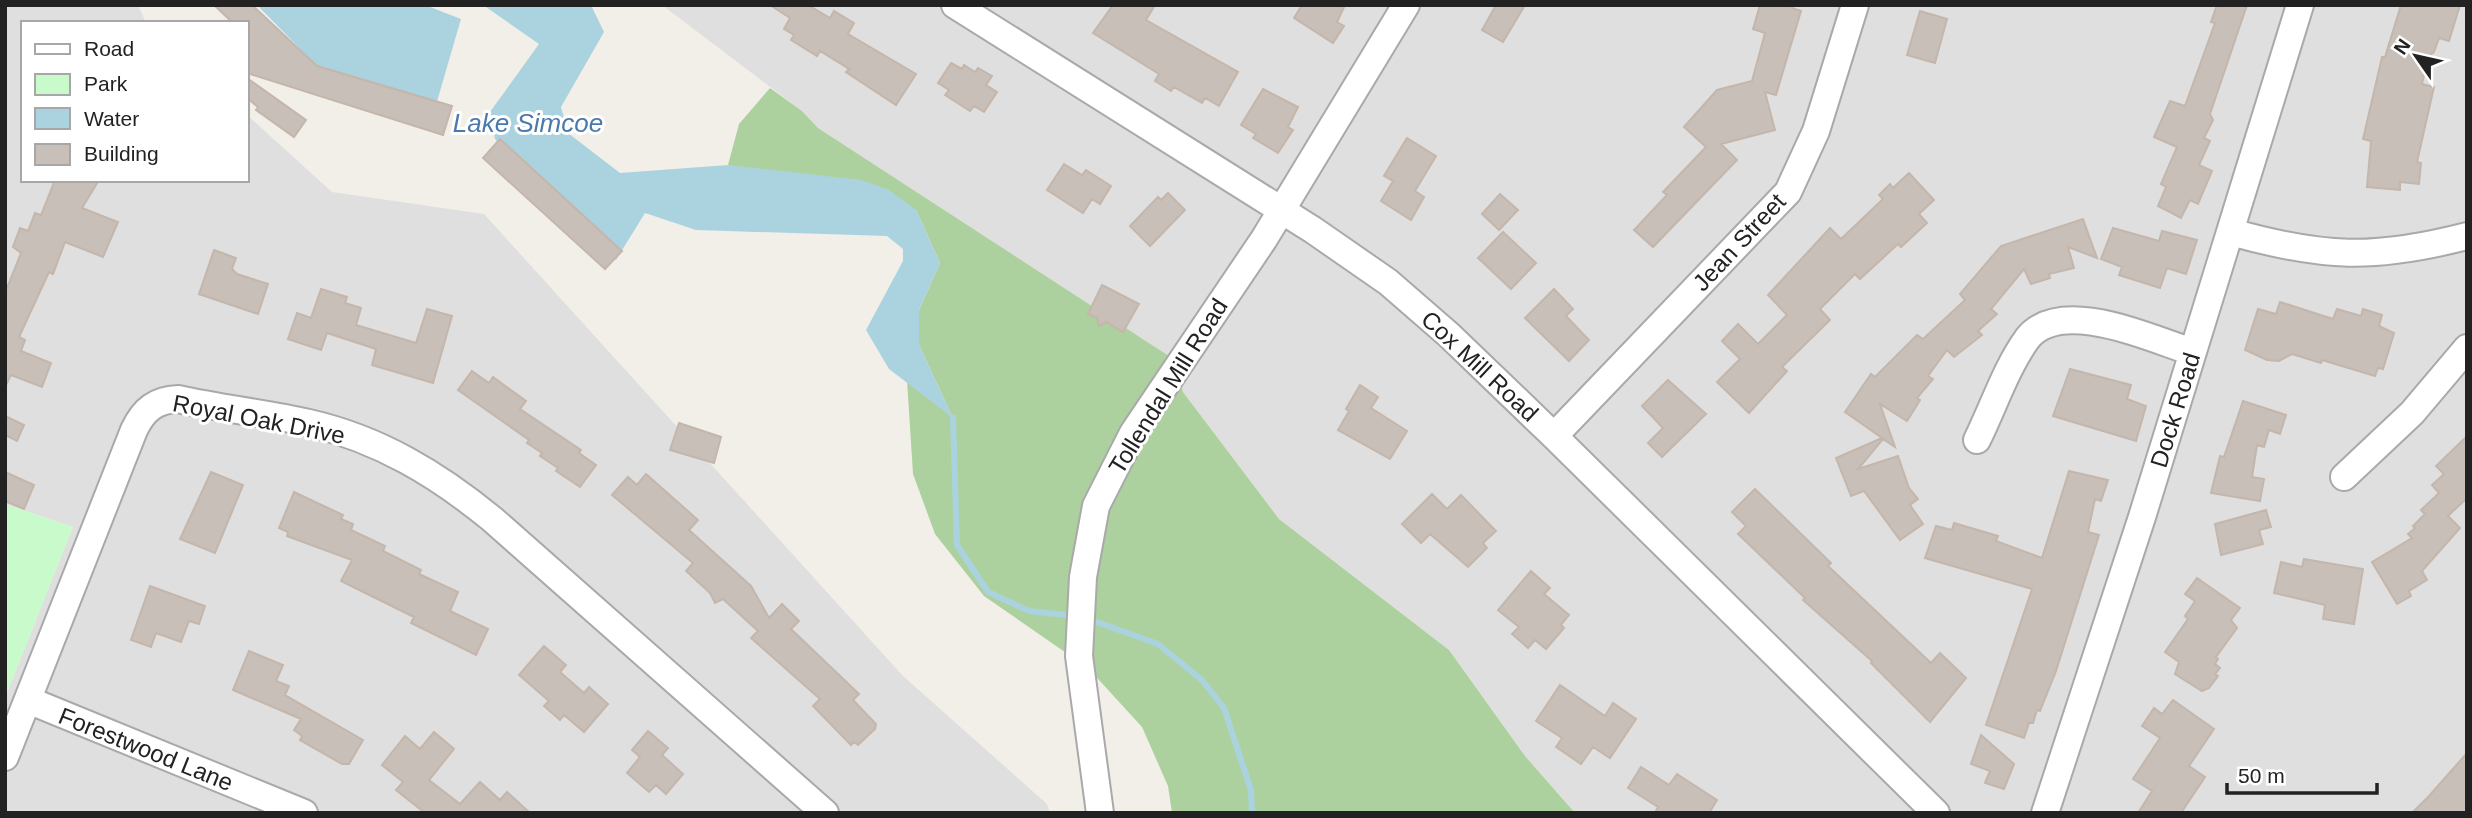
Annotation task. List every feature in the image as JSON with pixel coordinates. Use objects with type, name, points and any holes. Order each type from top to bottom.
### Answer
[{"type":"street","name":"Cox Mill Road","points":[[955,5],[1324,237],[1407,298],[1554,436],[1936,813]]},
{"type":"street","name":"Tollendal Mill Road","points":[[1100,813],[1079,656],[1083,578],[1096,506],[1133,433],[1281,211],[1406,5]]},
{"type":"street","name":"Jean Street","points":[[1554,436],[1788,192],[1816,131],[1855,5]]},
{"type":"street","name":"Dock Road","points":[[2045,813],[2231,232],[2300,5]]},
{"type":"street","points":[[2231,232],[2304,250],[2359,254],[2397,251],[2467,236]]},
{"type":"street","points":[[1977,440],[2028,338],[2051,322],[2082,319],[2193,352]]},
{"type":"street","points":[[2344,477],[2412,414],[2467,348]]},
{"type":"street","name":"Royal Oak Drive","points":[[5,757],[140,416],[162,400],[178,398],[338,431],[376,445],[444,481],[512,536],[825,813]]},
{"type":"street","name":"Forestwood Lane","points":[[28,700],[304,813]]},
{"type":"shaded area","points":[[5,5],[138,5],[145,21],[21,21],[21,182],[248,182],[248,116],[332,192],[484,214],[903,676],[1047,804],[1050,813],[5,813],[5,698],[73,527],[5,504]]},
{"type":"shaded area","points":[[662,5],[2467,5],[2467,813],[1575,813],[1525,756],[1449,650],[1279,519],[1183,392],[1174,360],[818,128],[802,111]]},
{"type":"green space","points":[[770,88],[802,111],[818,128],[1175,360],[1183,392],[1279,519],[1449,650],[1525,756],[1575,813],[1172,813],[1168,786],[1142,727],[1088,668],[984,596],[935,534],[913,474],[907,380],[952,416],[919,345],[919,310],[940,263],[916,210],[728,165],[739,124]]},
{"type":"green space","points":[[5,504],[73,527],[5,698]]},
{"type":"water","name":"Lake Simcoe","points":[[257,5],[425,5],[461,19],[436,105],[317,66]]},
{"type":"water","name":"Lake Simcoe","points":[[483,5],[591,5],[604,32],[561,107],[568,133],[620,173],[728,165],[861,180],[889,190],[916,210],[940,263],[919,310],[919,345],[953,418],[889,369],[866,330],[903,261],[903,249],[887,236],[696,230],[645,213],[616,260],[495,139],[490,112],[539,44]]},
{"type":"building","points":[[214,5],[252,5],[317,66],[452,106],[443,135],[248,73],[248,21],[231,21]]},
{"type":"building","points":[[770,5],[808,5],[830,18],[834,11],[854,23],[848,34],[916,74],[896,105],[846,72],[849,69],[820,51],[817,56],[791,40],[794,35],[784,29],[790,18]]},
{"type":"building","points":[[1113,5],[1155,5],[1146,20],[1238,72],[1219,106],[1205,98],[1202,103],[1174,87],[1171,91],[1155,81],[1159,74],[1093,33]]},
{"type":"building","points":[[1302,5],[1345,5],[1337,22],[1344,26],[1333,43],[1294,18]]},
{"type":"building","points":[[1496,5],[1525,5],[1503,42],[1482,30]]},
{"type":"building","points":[[1760,5],[1792,5],[1792,8],[1801,11],[1776,95],[1765,92],[1775,130],[1721,144],[1737,160],[1653,247],[1634,230],[1667,195],[1663,192],[1706,147],[1684,127],[1717,90],[1752,81],[1765,33],[1753,29]]},
{"type":"building","points":[[2217,5],[2247,5],[2210,114],[2213,120],[2204,138],[2210,141],[2199,165],[2212,171],[2198,204],[2190,200],[2181,218],[2158,206],[2166,187],[2161,184],[2177,147],[2154,137],[2170,101],[2185,106],[2215,23],[2211,22]]},
{"type":"building","points":[[2401,5],[2460,5],[2449,41],[2439,38],[2434,52],[2428,57],[2422,84],[2434,87],[2417,162],[2421,163],[2419,184],[2400,182],[2400,190],[2367,187],[2371,141],[2363,139],[2382,57],[2385,57]]},
{"type":"building","points":[[1920,11],[1947,19],[1935,63],[1907,55]]},
{"type":"building","points":[[951,63],[962,69],[964,65],[975,72],[978,68],[992,76],[986,85],[997,92],[984,112],[974,106],[970,111],[945,95],[949,90],[938,83]]},
{"type":"building","points":[[248,79],[306,120],[294,137],[256,110],[258,107],[248,99]]},
{"type":"building","points":[[1263,89],[1298,107],[1288,127],[1293,130],[1278,153],[1253,138],[1256,134],[1241,125]]},
{"type":"building","points":[[1407,138],[1436,156],[1415,191],[1424,197],[1411,220],[1381,201],[1393,181],[1384,176]]},
{"type":"building","points":[[500,139],[622,251],[605,269],[483,158]]},
{"type":"building","points":[[1064,164],[1082,175],[1086,170],[1111,186],[1100,204],[1092,199],[1083,213],[1047,190]]},
{"type":"building","points":[[1909,173],[1934,200],[1919,214],[1927,223],[1901,247],[1898,244],[1860,279],[1855,274],[1820,309],[1830,320],[1782,367],[1787,371],[1749,413],[1717,382],[1740,359],[1722,341],[1738,324],[1758,344],[1787,315],[1768,295],[1830,228],[1841,239],[1883,199],[1879,195],[1890,184],[1893,188]]},
{"type":"building","points":[[54,182],[98,182],[82,208],[118,222],[103,257],[65,242],[53,274],[49,272],[19,337],[25,340],[21,351],[51,363],[42,387],[11,375],[5,387],[5,293],[21,253],[13,247],[20,228],[28,231],[35,213],[41,215]]},
{"type":"building","points":[[1168,193],[1185,210],[1150,246],[1130,226],[1158,197],[1161,200]]},
{"type":"building","points":[[1500,194],[1518,210],[1499,230],[1482,214]]},
{"type":"building","points":[[2083,219],[2097,258],[2068,247],[2074,268],[2049,274],[2050,278],[2031,284],[2024,269],[1991,309],[1997,314],[1978,331],[1982,335],[1954,357],[1947,350],[1928,376],[1933,379],[1917,398],[1920,400],[1907,421],[1880,404],[1895,447],[1883,439],[1858,469],[1898,456],[1909,488],[1918,499],[1910,505],[1923,524],[1900,540],[1864,491],[1851,496],[1836,458],[1882,438],[1845,412],[1871,374],[1875,377],[1917,335],[1923,339],[1965,300],[1960,294],[2001,246]]},
{"type":"building","points":[[2113,228],[2159,241],[2162,231],[2197,240],[2186,274],[2167,268],[2160,288],[2119,275],[2122,267],[2101,259]]},
{"type":"building","points":[[1503,232],[1536,263],[1511,289],[1478,258]]},
{"type":"building","points":[[214,250],[236,258],[232,269],[237,274],[268,284],[258,314],[199,294]]},
{"type":"building","points":[[1102,285],[1139,304],[1123,332],[1106,322],[1099,326],[1097,318],[1088,314]]},
{"type":"building","points":[[321,289],[347,297],[345,303],[361,308],[356,325],[416,343],[427,309],[452,316],[433,383],[372,365],[376,349],[327,333],[321,350],[288,339],[297,313],[311,318]]},
{"type":"building","points":[[1554,289],[1573,309],[1566,316],[1589,340],[1569,361],[1525,318]]},
{"type":"building","points":[[2280,302],[2333,319],[2337,309],[2361,316],[2363,309],[2382,315],[2379,326],[2394,333],[2383,369],[2378,368],[2375,376],[2292,354],[2279,361],[2267,360],[2245,350],[2258,309],[2276,314]]},
{"type":"building","points":[[2070,369],[2131,385],[2127,399],[2146,406],[2136,441],[2053,416]]},
{"type":"building","points":[[472,371],[489,383],[493,377],[526,401],[520,409],[581,450],[579,453],[596,465],[580,487],[556,471],[558,468],[527,443],[529,440],[458,390]]},
{"type":"building","points":[[1668,380],[1706,414],[1662,457],[1648,443],[1663,428],[1642,406]]},
{"type":"building","points":[[1360,385],[1378,397],[1371,408],[1407,431],[1390,459],[1338,430]]},
{"type":"building","points":[[2243,401],[2286,415],[2280,434],[2269,430],[2264,447],[2257,445],[2252,477],[2264,479],[2260,501],[2211,493],[2220,456],[2224,457]]},
{"type":"building","points":[[5,416],[24,425],[17,441],[5,435]]},
{"type":"building","points":[[679,423],[721,437],[714,463],[670,450]]},
{"type":"building","points":[[2467,436],[2467,498],[2448,516],[2460,528],[2422,571],[2427,580],[2409,591],[2411,596],[2397,604],[2372,562],[2412,538],[2408,534],[2425,514],[2421,510],[2439,493],[2432,485],[2444,474],[2436,466]]},
{"type":"building","points":[[2069,471],[2108,480],[2101,501],[2095,499],[2088,532],[2099,535],[2056,671],[2040,711],[2037,710],[2033,723],[2029,723],[2024,738],[1986,725],[2032,589],[1925,558],[1936,526],[1952,530],[1954,523],[1998,536],[1996,541],[2042,558]]},
{"type":"building","points":[[5,472],[34,485],[24,509],[5,501]]},
{"type":"building","points":[[211,472],[243,485],[215,553],[180,539]]},
{"type":"building","points":[[646,474],[698,520],[689,530],[751,586],[769,618],[782,604],[799,621],[791,629],[859,694],[853,700],[876,724],[875,729],[858,745],[854,742],[851,745],[813,706],[820,699],[751,638],[758,631],[723,599],[715,603],[710,593],[686,571],[693,563],[612,495],[628,477],[637,485]]},
{"type":"building","points":[[1755,489],[1831,563],[1828,566],[1931,663],[1940,653],[1966,678],[1930,722],[1871,663],[1872,661],[1803,600],[1805,598],[1738,534],[1746,526],[1732,512]]},
{"type":"building","points":[[294,492],[343,515],[341,519],[353,524],[351,530],[385,546],[383,551],[421,570],[419,574],[458,592],[450,611],[488,629],[476,655],[411,623],[414,617],[341,581],[352,560],[287,536],[288,532],[279,528]]},
{"type":"building","points":[[1432,494],[1447,509],[1461,495],[1496,531],[1483,543],[1487,548],[1468,567],[1430,534],[1421,543],[1402,524]]},
{"type":"building","points":[[2266,510],[2271,527],[2259,530],[2263,544],[2221,555],[2215,524]]},
{"type":"building","points":[[2304,559],[2363,569],[2354,624],[2323,619],[2325,605],[2274,593],[2281,562],[2302,567]]},
{"type":"building","points":[[1531,571],[1550,588],[1544,594],[1569,615],[1561,625],[1564,628],[1546,649],[1535,640],[1528,648],[1512,634],[1519,627],[1498,610]]},
{"type":"building","points":[[2197,578],[2240,608],[2231,620],[2237,628],[2216,657],[2218,659],[2215,664],[2220,668],[2215,674],[2218,676],[2209,688],[2202,691],[2175,674],[2179,662],[2165,652],[2188,619],[2185,616],[2195,601],[2185,594]]},
{"type":"building","points":[[150,586],[205,606],[199,624],[189,621],[181,642],[156,633],[151,647],[131,640]]},
{"type":"building","points":[[544,646],[566,665],[560,672],[584,693],[589,687],[608,704],[584,732],[564,715],[560,720],[544,706],[549,701],[519,675]]},
{"type":"building","points":[[249,651],[283,665],[276,681],[289,686],[285,695],[363,740],[349,764],[342,764],[300,740],[302,736],[294,730],[301,719],[233,690]]},
{"type":"building","points":[[1560,685],[1605,716],[1613,703],[1636,719],[1610,758],[1593,747],[1581,764],[1556,747],[1562,738],[1536,721]]},
{"type":"building","points":[[2173,700],[2214,729],[2189,766],[2205,777],[2181,813],[2138,813],[2152,791],[2133,779],[2160,738],[2142,726],[2154,708],[2162,714]]},
{"type":"building","points":[[648,731],[668,748],[662,755],[683,774],[666,794],[656,785],[649,792],[627,773],[640,757],[632,750]]},
{"type":"building","points":[[434,732],[454,749],[429,780],[460,804],[480,782],[500,800],[507,792],[530,813],[425,813],[396,790],[403,782],[382,765],[405,736],[420,749]]},
{"type":"building","points":[[1981,735],[2014,764],[2004,789],[1985,783],[1990,771],[1971,764]]},
{"type":"building","points":[[2467,753],[2467,813],[2412,813],[2429,796]]},
{"type":"building","points":[[1641,767],[1669,785],[1677,774],[1717,800],[1709,813],[1655,813],[1658,807],[1628,788]]},
{"type":"waterway","points":[[953,418],[957,545],[988,592],[1029,611],[1076,616]]},
{"type":"waterway","points":[[1086,618],[1158,644],[1202,680],[1224,708],[1251,790],[1252,813]]}]
